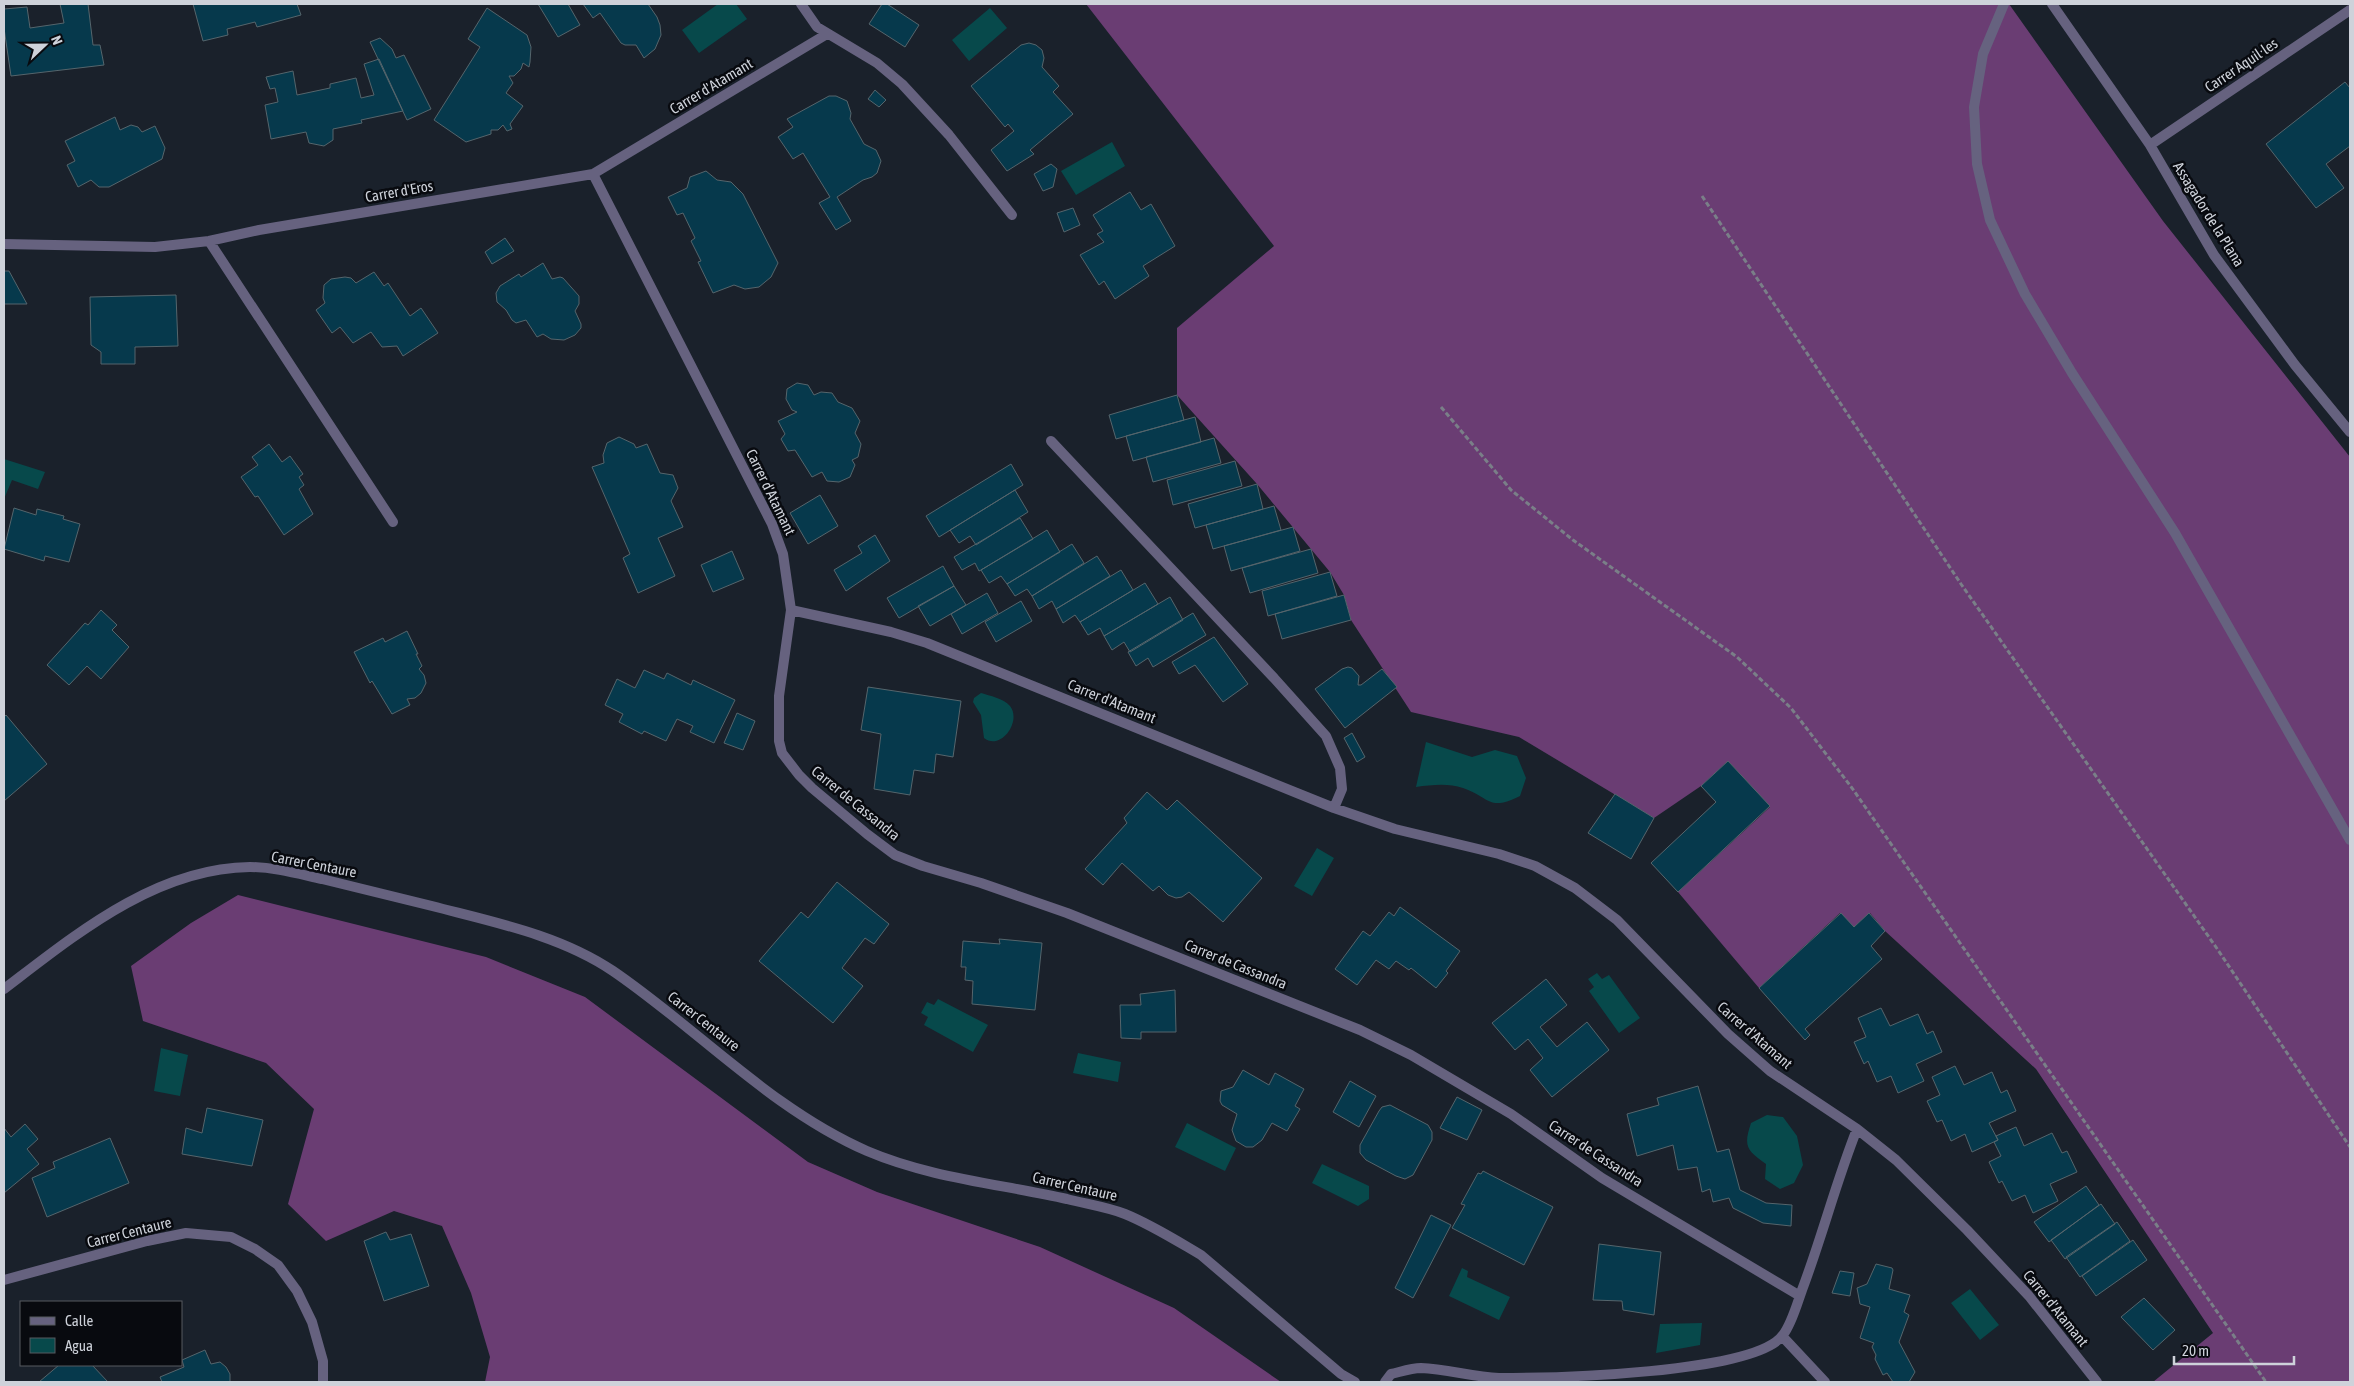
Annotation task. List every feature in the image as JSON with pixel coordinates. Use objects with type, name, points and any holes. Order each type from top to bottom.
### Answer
[{"type":"street","points":[[801,4],[817,27],[877,63],[902,84],[949,135],[1012,215]]},
{"type":"street","points":[[2004,4],[1983,54],[1974,107],[1977,164],[1990,220],[2025,294],[2072,373],[2176,533],[2350,840]]},
{"type":"street","name":"Assagador de la Plana","points":[[2052,4],[2150,145],[2214,255],[2295,365],[2350,432]]},
{"type":"street","name":"Carrer Aquil·les","points":[[2150,145],[2350,10]]},
{"type":"street","name":"Carrer d'Atamant","points":[[827,34],[594,174],[772,524],[783,554],[791,610],[891,632],[960,655],[1334,808],[1395,829],[1499,854],[1535,866],[1575,888],[1617,920],[1728,1034],[1770,1071],[1857,1129],[1896,1160],[1967,1230],[2029,1296],[2097,1382]]},
{"type":"street","name":"Carrer d'Eros","points":[[4,244],[155,247],[209,241],[259,230],[594,174]]},
{"type":"street","points":[[209,241],[393,522]]},
{"type":"street","points":[[1051,441],[1274,678],[1326,736],[1340,768],[1342,789],[1334,808]]},
{"type":"street","name":"Carrer de Cassandra","points":[[791,610],[779,696],[779,741],[782,753],[812,788],[895,855],[1067,913],[1360,1030],[1410,1055],[1511,1114],[1602,1178],[1800,1296]]},
{"type":"street","name":"Carrer Centaure","points":[[4,989],[84,930],[131,902],[161,886],[205,873],[250,868],[295,873],[496,923],[580,951],[609,968],[767,1091],[801,1115],[868,1151],[942,1174],[1038,1193],[1123,1214],[1179,1242],[1201,1256],[1342,1374],[1355,1382]]},
{"type":"street","points":[[1385,1382],[1391,1374],[1420,1368],[1497,1378],[1582,1376],[1683,1368],[1761,1351],[1782,1336],[1800,1296],[1857,1129]]},
{"type":"street","name":"Carrer Centaure","points":[[4,1280],[147,1241],[186,1233],[231,1237],[255,1249],[278,1264],[297,1291],[312,1322],[323,1361],[323,1382]]},
{"type":"street","points":[[1782,1336],[1825,1382]]},
{"type":"path","points":[[1702,196],[1961,584],[2218,950],[2350,1147]]},
{"type":"path","points":[[1441,407],[1511,490],[1573,540],[1738,657],[1791,708],[1852,788],[2266,1382]]},
{"type":"shaded area","points":[[1086,4],[2009,4],[2163,221],[2350,457],[2350,1382],[2153,1382],[2213,1333],[2036,1069],[1885,931],[1870,913],[1854,927],[1840,913],[1759,988],[1678,892],[1770,807],[1728,761],[1701,786],[1654,818],[1519,737],[1411,712],[1351,620],[1344,595],[1330,572],[1257,484],[1177,395],[1177,328],[1274,246]]},
{"type":"shaded area","points":[[238,895],[486,957],[585,997],[808,1162],[877,1192],[1040,1247],[1174,1308],[1281,1382],[485,1382],[490,1357],[471,1293],[442,1226],[394,1211],[326,1241],[288,1204],[314,1109],[266,1063],[143,1021],[131,966],[191,923]]},
{"type":"water","points":[[718,4],[736,4],[747,19],[699,53],[682,30]]},
{"type":"water","points":[[990,8],[1007,28],[969,61],[952,40]]},
{"type":"water","points":[[1112,142],[1125,166],[1076,195],[1061,171]]},
{"type":"water","points":[[4,459],[45,472],[38,489],[12,480],[4,499]]},
{"type":"water","points":[[981,693],[1004,701],[1013,712],[1012,726],[1003,738],[997,741],[990,741],[984,738],[981,715],[973,702],[974,698]]},
{"type":"water","points":[[1426,742],[1472,757],[1495,750],[1517,756],[1526,778],[1520,796],[1509,801],[1495,803],[1457,786],[1416,787]]},
{"type":"water","points":[[1317,848],[1334,858],[1312,896],[1294,886]]},
{"type":"water","points":[[1597,973],[1602,979],[1609,975],[1640,1018],[1619,1033],[1589,991],[1594,987],[1588,979]]},
{"type":"water","points":[[938,999],[988,1025],[973,1052],[924,1025],[928,1017],[921,1013],[927,1002],[934,1005]]},
{"type":"water","points":[[161,1048],[188,1055],[180,1096],[154,1091]]},
{"type":"water","points":[[1078,1053],[1121,1062],[1118,1082],[1073,1073]]},
{"type":"water","points":[[1767,1115],[1783,1117],[1797,1136],[1803,1165],[1794,1183],[1780,1189],[1765,1179],[1766,1164],[1751,1151],[1747,1143],[1751,1123]]},
{"type":"water","points":[[1187,1123],[1236,1148],[1225,1171],[1175,1147]]},
{"type":"water","points":[[1322,1164],[1369,1186],[1369,1199],[1358,1206],[1312,1183]]},
{"type":"water","points":[[1462,1268],[1468,1271],[1467,1277],[1510,1297],[1499,1320],[1449,1296]]},
{"type":"water","points":[[1970,1289],[1999,1325],[1980,1340],[1951,1303]]},
{"type":"water","points":[[1702,1323],[1700,1345],[1656,1353],[1660,1324]]},
{"type":"building","points":[[60,4],[88,4],[93,45],[100,45],[104,65],[11,76],[4,28],[4,9],[27,7],[30,28],[64,23]]},
{"type":"building","points":[[193,4],[297,4],[301,15],[257,27],[255,22],[227,29],[228,35],[203,41]]},
{"type":"building","points":[[538,4],[568,4],[580,25],[558,37]]},
{"type":"building","points":[[583,4],[648,4],[660,25],[661,35],[655,49],[644,58],[636,45],[621,43],[600,13],[593,18]]},
{"type":"building","points":[[882,4],[887,4],[919,25],[905,47],[869,24]]},
{"type":"building","points":[[487,8],[527,35],[531,47],[530,62],[529,67],[523,63],[521,69],[514,76],[509,76],[513,83],[506,93],[523,106],[510,124],[512,129],[507,131],[503,125],[498,130],[491,130],[491,134],[466,142],[434,120],[480,47],[468,39]]},
{"type":"building","points":[[380,38],[392,49],[396,58],[404,55],[431,109],[407,120],[370,42]]},
{"type":"building","points":[[1029,43],[1036,45],[1042,50],[1044,58],[1042,67],[1059,86],[1053,92],[1073,114],[1030,150],[1034,154],[1007,171],[991,150],[1014,131],[1008,124],[1005,127],[971,86],[1021,45]]},
{"type":"building","points":[[379,59],[403,111],[361,120],[362,123],[333,129],[333,140],[324,146],[309,143],[306,132],[271,139],[265,105],[278,102],[275,88],[270,89],[266,77],[293,71],[297,95],[330,88],[330,84],[356,78],[361,98],[374,95],[364,64]]},
{"type":"building","points":[[2345,82],[2350,88],[2350,146],[2326,164],[2344,188],[2316,208],[2266,144]]},
{"type":"building","points":[[875,90],[886,100],[879,107],[868,99]]},
{"type":"building","points":[[829,96],[836,96],[847,101],[851,113],[850,119],[864,144],[876,150],[881,161],[877,173],[837,197],[851,221],[836,230],[819,203],[830,197],[803,153],[793,159],[778,137],[793,127],[787,119]]},
{"type":"building","points":[[115,117],[120,130],[131,125],[138,127],[142,132],[155,126],[165,148],[162,159],[109,187],[99,187],[91,180],[78,187],[67,165],[75,161],[65,141]]},
{"type":"building","points":[[1051,164],[1057,169],[1053,187],[1043,191],[1034,174]]},
{"type":"building","points":[[706,171],[717,180],[731,182],[743,194],[778,263],[771,277],[759,287],[745,289],[734,285],[713,293],[698,262],[701,261],[691,241],[695,238],[683,213],[677,215],[668,197],[687,188],[690,177]]},
{"type":"building","points":[[1130,192],[1141,210],[1151,204],[1175,246],[1143,266],[1149,276],[1115,299],[1104,281],[1099,285],[1080,255],[1104,242],[1097,234],[1103,231],[1093,215]]},
{"type":"building","points":[[1073,208],[1080,225],[1064,232],[1057,213]]},
{"type":"building","points":[[505,238],[514,251],[492,264],[485,252]]},
{"type":"building","points":[[543,263],[552,279],[563,278],[579,296],[579,304],[575,311],[581,328],[575,335],[564,340],[551,339],[543,334],[537,337],[526,320],[516,323],[497,302],[496,293],[500,286],[519,274],[521,277]]},
{"type":"building","points":[[4,271],[9,271],[27,304],[4,304]]},
{"type":"building","points":[[374,272],[384,286],[388,283],[410,316],[421,308],[438,333],[403,356],[397,346],[382,347],[371,332],[353,343],[340,327],[332,333],[316,310],[325,303],[323,298],[324,285],[331,279],[345,277],[351,278],[356,283]]},
{"type":"building","points":[[176,295],[178,346],[135,347],[135,364],[101,364],[101,352],[91,345],[90,297]]},
{"type":"building","points":[[797,383],[808,385],[814,395],[821,392],[832,393],[838,402],[852,408],[860,421],[855,433],[861,444],[858,457],[852,460],[855,465],[850,477],[839,482],[827,481],[822,472],[812,477],[795,450],[788,451],[781,439],[785,434],[778,421],[797,412],[792,410],[786,399],[787,389]]},
{"type":"building","points":[[1177,395],[1184,420],[1116,439],[1109,415]]},
{"type":"building","points":[[1195,417],[1201,442],[1133,461],[1126,436]]},
{"type":"building","points":[[619,437],[634,444],[636,448],[647,444],[660,473],[673,475],[678,488],[671,501],[683,527],[658,538],[675,576],[638,593],[623,558],[630,554],[592,467],[604,463],[603,455],[607,443]]},
{"type":"building","points":[[1214,438],[1221,463],[1153,482],[1146,457]]},
{"type":"building","points":[[269,444],[282,462],[290,456],[303,474],[299,477],[304,485],[299,489],[313,514],[284,535],[258,496],[255,497],[241,477],[258,465],[252,457]]},
{"type":"building","points":[[1235,461],[1242,486],[1173,505],[1167,480]]},
{"type":"building","points":[[1011,464],[1023,485],[939,537],[926,516]]},
{"type":"building","points":[[1257,484],[1263,509],[1195,528],[1188,504]]},
{"type":"building","points":[[1015,490],[1028,512],[976,545],[970,536],[959,543],[950,530]]},
{"type":"building","points":[[820,495],[838,526],[808,544],[790,513]]},
{"type":"building","points":[[1274,506],[1281,530],[1213,549],[1206,525]]},
{"type":"building","points":[[14,508],[36,515],[37,509],[64,516],[63,519],[80,524],[69,562],[45,556],[44,561],[4,549]]},
{"type":"building","points":[[1020,518],[1033,539],[979,571],[975,563],[962,570],[954,557]]},
{"type":"building","points":[[1293,527],[1300,551],[1231,571],[1224,546]]},
{"type":"building","points":[[1047,530],[1060,552],[1007,584],[1001,576],[989,583],[981,570]]},
{"type":"building","points":[[875,535],[890,561],[846,591],[834,570],[862,553],[858,546]]},
{"type":"building","points":[[1072,544],[1084,563],[1032,596],[1027,589],[1015,596],[1007,584]]},
{"type":"building","points":[[1311,549],[1318,573],[1250,593],[1242,568]]},
{"type":"building","points":[[732,551],[744,579],[713,592],[701,565]]},
{"type":"building","points":[[1097,556],[1110,576],[1056,609],[1052,601],[1039,609],[1032,596]]},
{"type":"building","points":[[943,566],[954,586],[899,618],[887,598]]},
{"type":"building","points":[[1121,570],[1133,590],[1080,622],[1075,615],[1063,623],[1056,609]]},
{"type":"building","points":[[1330,572],[1337,596],[1268,616],[1262,591]]},
{"type":"building","points":[[1145,583],[1158,604],[1104,636],[1100,628],[1088,635],[1080,622]]},
{"type":"building","points":[[954,586],[966,605],[930,626],[918,606]]},
{"type":"building","points":[[987,593],[998,613],[962,634],[951,614]]},
{"type":"building","points":[[1344,595],[1351,620],[1282,639],[1275,614]]},
{"type":"building","points":[[1170,597],[1183,620],[1130,652],[1124,642],[1112,650],[1104,636]]},
{"type":"building","points":[[1021,601],[1032,621],[996,642],[985,622]]},
{"type":"building","points":[[101,610],[117,625],[112,630],[129,647],[101,679],[87,666],[69,685],[47,665],[85,623],[88,625]]},
{"type":"building","points":[[1193,613],[1206,635],[1153,667],[1148,658],[1136,666],[1128,652]]},
{"type":"building","points":[[407,631],[418,654],[416,654],[422,666],[419,669],[424,675],[426,683],[421,693],[415,698],[407,699],[410,705],[392,714],[372,681],[370,683],[354,652],[383,638],[385,642]]},
{"type":"building","points":[[1214,637],[1248,684],[1223,702],[1195,665],[1179,674],[1172,662]]},
{"type":"building","points":[[1352,668],[1359,676],[1358,685],[1361,685],[1382,669],[1397,687],[1345,728],[1315,689],[1342,669]]},
{"type":"building","points":[[644,670],[664,679],[667,673],[691,685],[693,680],[735,700],[714,743],[690,732],[693,726],[677,719],[666,741],[644,731],[642,734],[619,722],[623,714],[605,705],[617,679],[635,688]]},
{"type":"building","points":[[868,687],[961,701],[953,757],[936,754],[934,773],[914,770],[910,795],[874,789],[881,734],[861,730]]},
{"type":"building","points":[[737,713],[755,721],[743,750],[724,743]]},
{"type":"building","points":[[6,715],[47,764],[4,801],[4,717]]},
{"type":"building","points":[[1352,733],[1365,757],[1357,762],[1344,738]]},
{"type":"building","points":[[1728,761],[1770,806],[1678,892],[1651,863],[1716,802],[1701,786]]},
{"type":"building","points":[[1147,792],[1167,810],[1177,800],[1262,878],[1223,922],[1189,892],[1182,897],[1176,898],[1168,895],[1159,886],[1153,891],[1122,863],[1103,885],[1085,869],[1127,823],[1124,818]]},
{"type":"building","points":[[1615,794],[1654,818],[1631,859],[1588,833]]},
{"type":"building","points":[[837,882],[889,924],[874,944],[865,938],[842,968],[863,986],[833,1023],[759,961],[801,912],[808,918]]},
{"type":"building","points":[[1400,907],[1460,951],[1446,971],[1448,973],[1436,988],[1411,968],[1409,970],[1396,961],[1389,969],[1376,960],[1357,985],[1335,969],[1363,931],[1370,936],[1389,912],[1394,916]]},
{"type":"building","points":[[1841,913],[1854,927],[1869,913],[1885,931],[1871,946],[1882,959],[1805,1029],[1810,1035],[1805,1040],[1759,988]]},
{"type":"building","points":[[999,939],[1042,943],[1035,1010],[972,1004],[973,981],[965,980],[966,967],[961,967],[963,941],[1000,944]]},
{"type":"building","points":[[1546,979],[1567,1005],[1540,1027],[1557,1047],[1587,1022],[1609,1050],[1552,1097],[1530,1070],[1543,1058],[1528,1039],[1515,1050],[1492,1023]]},
{"type":"building","points":[[1175,990],[1176,1032],[1141,1032],[1141,1039],[1121,1038],[1120,1005],[1141,1005],[1140,994]]},
{"type":"building","points":[[1881,1008],[1890,1026],[1918,1014],[1927,1034],[1933,1031],[1942,1052],[1916,1064],[1924,1081],[1898,1093],[1891,1076],[1877,1082],[1868,1061],[1864,1064],[1854,1042],[1866,1037],[1858,1018]]},
{"type":"building","points":[[1955,1066],[1964,1085],[1992,1072],[2001,1093],[2007,1090],[2016,1111],[1989,1123],[1998,1140],[1972,1152],[1965,1134],[1951,1141],[1942,1120],[1937,1122],[1927,1101],[1940,1095],[1932,1077]]},
{"type":"building","points":[[1243,1070],[1269,1085],[1275,1073],[1304,1089],[1295,1106],[1300,1109],[1287,1131],[1272,1123],[1262,1140],[1253,1147],[1246,1147],[1236,1141],[1232,1130],[1237,1114],[1222,1105],[1220,1101],[1221,1091],[1233,1087]]},
{"type":"building","points":[[1350,1081],[1376,1096],[1359,1127],[1333,1112]]},
{"type":"building","points":[[1698,1086],[1717,1152],[1729,1149],[1740,1190],[1766,1203],[1792,1205],[1791,1226],[1763,1223],[1733,1208],[1729,1198],[1713,1202],[1710,1189],[1702,1192],[1697,1167],[1678,1170],[1673,1145],[1637,1156],[1627,1114],[1659,1105],[1657,1098]]},
{"type":"building","points":[[1457,1097],[1482,1110],[1467,1140],[1440,1128]]},
{"type":"building","points":[[1390,1105],[1428,1125],[1432,1132],[1432,1140],[1413,1175],[1405,1179],[1366,1160],[1360,1153],[1360,1145],[1379,1111],[1382,1107]]},
{"type":"building","points":[[207,1108],[263,1120],[252,1166],[182,1154],[186,1128],[202,1133]]},
{"type":"building","points":[[25,1124],[38,1139],[27,1149],[39,1164],[4,1193],[4,1128],[11,1137]]},
{"type":"building","points":[[2016,1127],[2024,1146],[2052,1133],[2062,1153],[2067,1151],[2077,1172],[2050,1184],[2058,1201],[2033,1213],[2025,1195],[2012,1201],[2002,1181],[1999,1183],[1989,1162],[2001,1156],[1994,1142],[1998,1140],[1996,1136]]},
{"type":"building","points":[[110,1138],[129,1183],[47,1217],[32,1178],[55,1168],[53,1162]]},
{"type":"building","points":[[1483,1171],[1553,1207],[1524,1265],[1452,1228],[1465,1205],[1461,1204],[1478,1173],[1481,1174]]},
{"type":"building","points":[[2086,1186],[2099,1205],[2049,1242],[2034,1222]]},
{"type":"building","points":[[2101,1204],[2115,1224],[2065,1259],[2051,1240]]},
{"type":"building","points":[[1431,1215],[1451,1225],[1413,1298],[1395,1288]]},
{"type":"building","points":[[2117,1222],[2130,1241],[2080,1277],[2066,1257]]},
{"type":"building","points":[[386,1232],[390,1240],[411,1234],[429,1286],[384,1301],[364,1241]]},
{"type":"building","points":[[2133,1240],[2147,1260],[2096,1296],[2082,1276]]},
{"type":"building","points":[[1599,1244],[1661,1252],[1654,1315],[1623,1310],[1622,1301],[1593,1300]]},
{"type":"building","points":[[1876,1264],[1892,1268],[1889,1289],[1910,1295],[1904,1312],[1909,1315],[1899,1342],[1915,1372],[1909,1382],[1893,1382],[1887,1373],[1883,1375],[1875,1359],[1876,1355],[1872,1347],[1874,1343],[1860,1338],[1870,1307],[1860,1304],[1857,1288],[1867,1284]]},
{"type":"building","points":[[1840,1271],[1854,1273],[1850,1296],[1832,1293]]},
{"type":"building","points":[[2144,1298],[2175,1330],[2153,1350],[2121,1317]]},
{"type":"building","points":[[205,1350],[211,1364],[220,1362],[226,1367],[230,1374],[230,1382],[162,1382],[160,1377],[184,1367],[182,1360]]},
{"type":"building","points":[[58,1366],[93,1366],[108,1382],[39,1382]]}]
